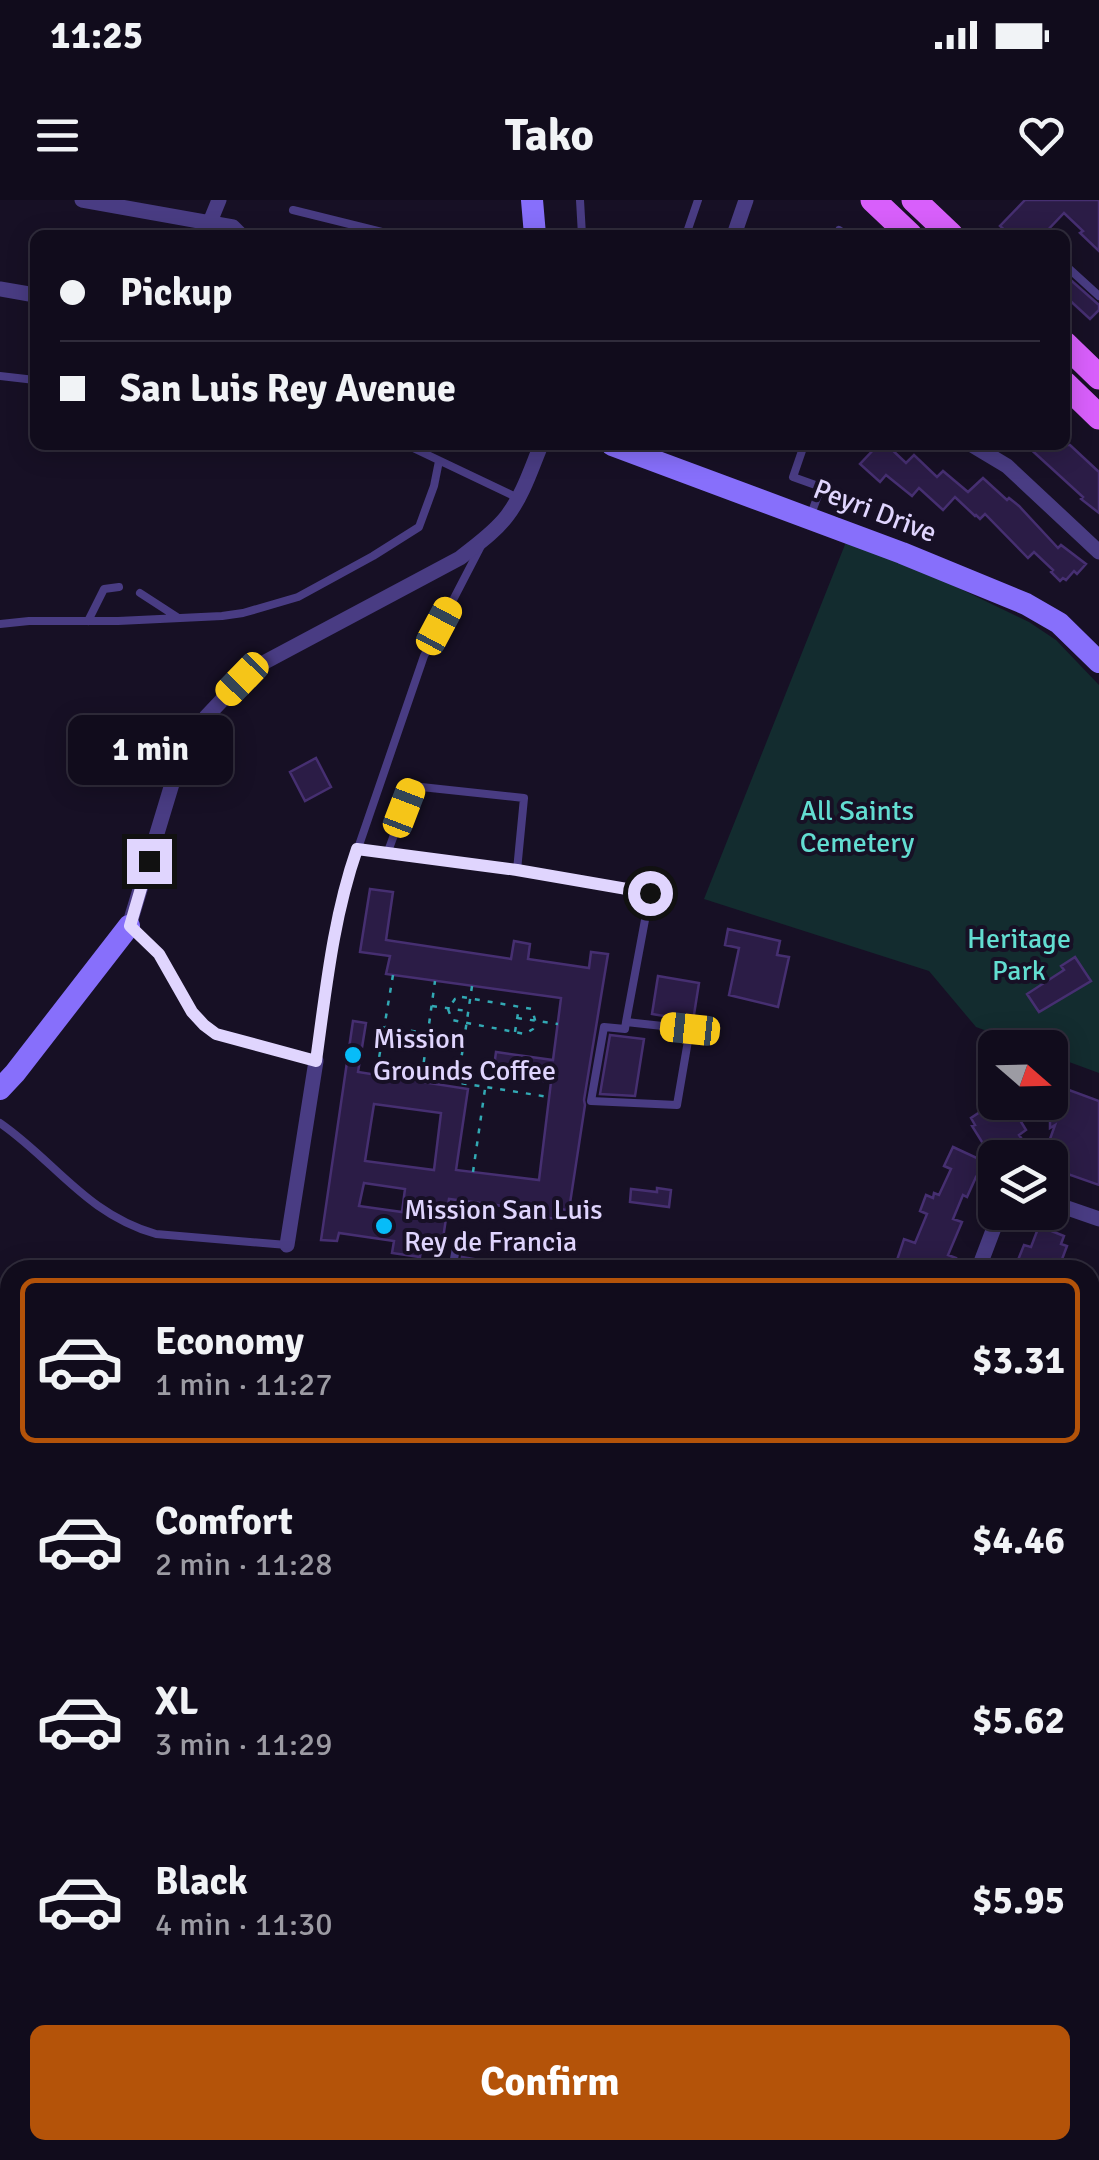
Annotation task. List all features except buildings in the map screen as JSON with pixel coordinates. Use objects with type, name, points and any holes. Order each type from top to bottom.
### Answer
[{"type":"main road","points":[[873,200],[898,229],[909,220],[925,230]]},
{"type":"main road","points":[[914,200],[945,230]]},
{"type":"main road","points":[[1070,349],[1099,376]]},
{"type":"main road","points":[[1070,374],[1099,400]]},
{"type":"main road","points":[[1070,389],[1099,418]]},
{"type":"street","points":[[82,200],[235,230]]},
{"type":"street","points":[[210,222],[219,200]]},
{"type":"street","points":[[532,200],[535,230]]},
{"type":"street","points":[[736,230],[746,200]]},
{"type":"street","points":[[0,288],[30,295]]},
{"type":"street","points":[[0,1089],[130,926],[178,764],[206,717],[242,679],[265,662],[460,558],[486,538],[518,498],[539,450]]},
{"type":"street","points":[[980,450],[1007,466],[1099,552]]},
{"type":"street","name":"Peyri Drive","points":[[659,453],[1026,604],[1059,624],[1099,662]]},
{"type":"street","points":[[287,1245],[316,1061]]},
{"type":"street","points":[[1068,1209],[1099,1220]]},
{"type":"street","points":[[982,1260],[993,1230]]},
{"type":"lane","points":[[580,200],[582,230]]},
{"type":"lane","points":[[688,230],[698,200]]},
{"type":"lane","points":[[293,210],[374,230]]},
{"type":"lane","points":[[1070,270],[1099,296]]},
{"type":"lane","points":[[0,376],[30,379]]},
{"type":"lane","points":[[415,450],[518,498]]},
{"type":"lane","points":[[802,450],[793,477],[822,487],[810,518]]},
{"type":"lane","points":[[0,624],[243,612],[298,598],[419,528],[439,461]]},
{"type":"lane","points":[[130,926],[159,954],[192,1012],[216,1034],[316,1061],[334,927],[344,886],[424,656],[486,538]]},
{"type":"lane","points":[[88,621],[104,590],[119,588]]},
{"type":"lane","points":[[140,592],[177,617]]},
{"type":"lane","points":[[387,854],[412,786],[524,798],[517,870]]},
{"type":"lane","points":[[357,849],[650,893],[626,1022],[625,1028],[604,1027],[592,1101],[677,1105],[690,1029],[626,1022]]},
{"type":"lane","points":[[0,1122],[84,1197],[137,1228],[156,1234],[287,1245]]},
{"type":"lane","points":[[454,1260],[456,1248]]},
{"type":"path","points":[[393,974],[377,1070],[549,1097]]},
{"type":"path","points":[[422,1076],[435,981]]},
{"type":"path","points":[[458,1082],[472,986]]},
{"type":"path","points":[[462,997],[532,1009],[535,1020],[525,1034],[452,1020],[448,1008],[462,997]]},
{"type":"path","points":[[515,1032],[519,1005]]},
{"type":"path","points":[[432,1006],[468,1011]]},
{"type":"path","points":[[517,1018],[558,1024]]},
{"type":"path","points":[[384,1026],[428,1034]]},
{"type":"path","points":[[473,1172],[485,1088]]},
{"type":"green space","name":"All Saints Cemetery","points":[[848,537],[1029,622],[1056,640],[1099,685],[1099,1073],[1068,1062],[1068,1030],[984,1030],[976,1027],[929,971],[704,899]]},
{"type":"place","name":"Mission Grounds Coffee","points":[[353,1055]]},
{"type":"place","name":"Mission San Luis Rey de Francia","points":[[384,1226]]},
{"type":"route","points":[[149,861],[130,926],[159,954],[192,1012],[216,1034],[316,1061],[334,927],[357,849],[650,893]]},
{"type":"park label","name":"Heritage Park","points":[[1019,955]]}]
